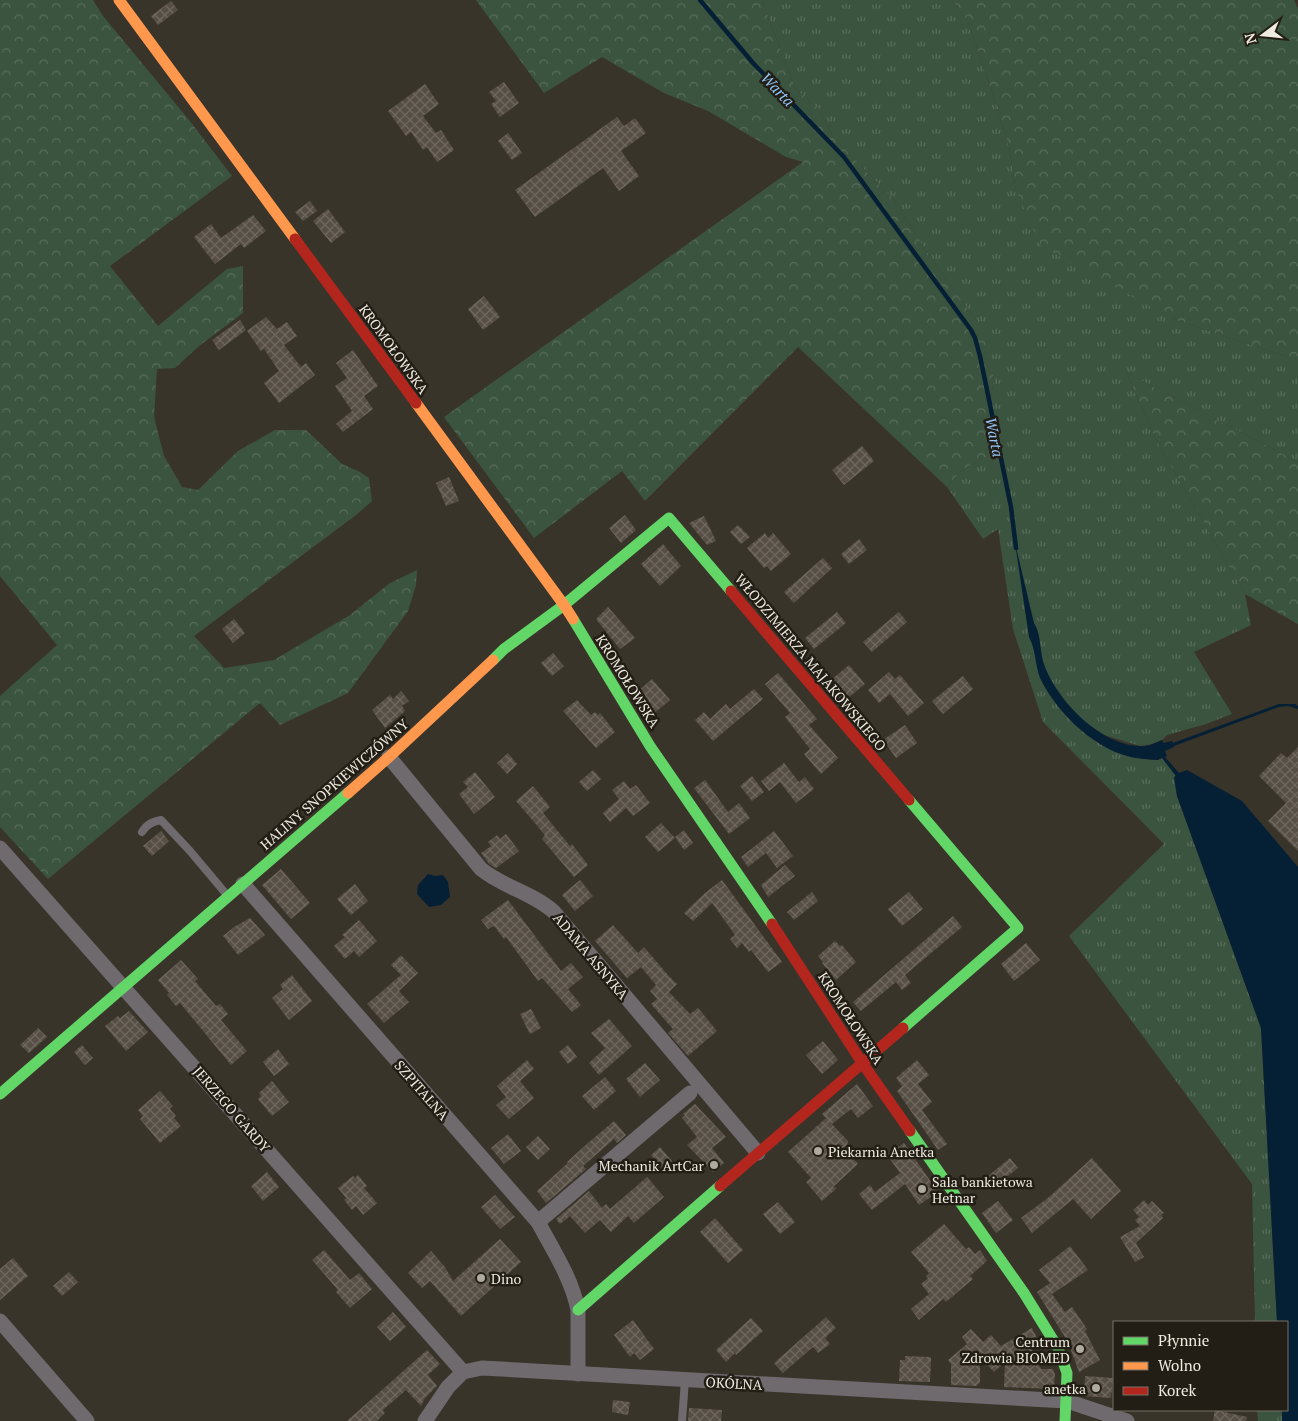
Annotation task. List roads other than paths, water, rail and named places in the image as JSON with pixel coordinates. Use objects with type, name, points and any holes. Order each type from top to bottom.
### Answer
[{"type":"street","name":"KROMOŁOWSKA","points":[[119,0],[564,605],[650,746],[751,892],[863,1064],[1042,1320],[1064,1363],[1067,1373],[1067,1401]]},
{"type":"street","name":"WŁODZIMIERZA MAJAKOWSKIEGO","points":[[564,605],[669,518],[1018,928],[863,1064]]},
{"type":"street","name":"HALINY SNOPKIEWICZÓWNY","points":[[0,1094],[389,756],[504,649],[564,605]]},
{"type":"street","name":"ADAMA ASNYKA","points":[[389,756],[481,870],[499,881],[541,901],[554,912],[758,1153]]},
{"type":"street","name":"JERZEGO GARDY","points":[[0,848],[463,1372]]},
{"type":"street","name":"SZPITALNA","points":[[243,884],[538,1222],[569,1282],[578,1310],[578,1374]]},
{"type":"street","points":[[578,1310],[863,1064]]},
{"type":"street","points":[[538,1222],[690,1093]]},
{"type":"street","points":[[0,1321],[87,1421]]},
{"type":"street","name":"OKÓLNA","points":[[463,1372],[482,1368],[1067,1401],[1127,1421]]},
{"type":"street","points":[[425,1421],[448,1387],[463,1372]]},
{"type":"street","points":[[1066,1421],[1067,1401]]},
{"type":"lane","points":[[142,832],[146,825],[161,820],[190,851],[228,897]]},
{"type":"lane","points":[[682,1421],[685,1380]]},
{"type":"water","points":[[1015,543],[1045,667],[1060,694],[1096,730],[1125,744],[1143,746],[1162,740],[1163,743],[1172,741],[1173,743],[1279,704],[1295,704],[1298,706],[1298,709],[1288,706],[1279,707],[1174,746],[1165,751],[1167,756],[1165,757],[1179,773],[1187,770],[1242,801],[1298,867],[1298,1421],[1282,1421],[1282,1411],[1288,1411],[1288,1321],[1277,1321],[1261,1028],[1177,796],[1174,777],[1176,776],[1162,758],[1158,760],[1127,756],[1100,744],[1076,726],[1055,703],[1040,678],[1029,637]]},
{"type":"water","points":[[428,874],[435,876],[443,875],[448,882],[450,897],[441,905],[429,907],[417,894],[418,885]]},
{"type":"waterway","name":"Warta","points":[[700,0],[753,63],[844,157],[971,330],[980,356],[1011,507],[1016,548]]},
{"type":"place","name":"Piekarnia Anetka","points":[[818,1151]]},
{"type":"place","name":"Mechanik ArtCar","points":[[714,1165]]},
{"type":"place","name":"Sala bankietowa Hetnar","points":[[922,1189]]},
{"type":"place","name":"Dino","points":[[481,1278]]},
{"type":"place","name":"Centrum Zdrowia BIOMED","points":[[1080,1349]]},
{"type":"place","name":"anetka","points":[[1096,1388]]}]
